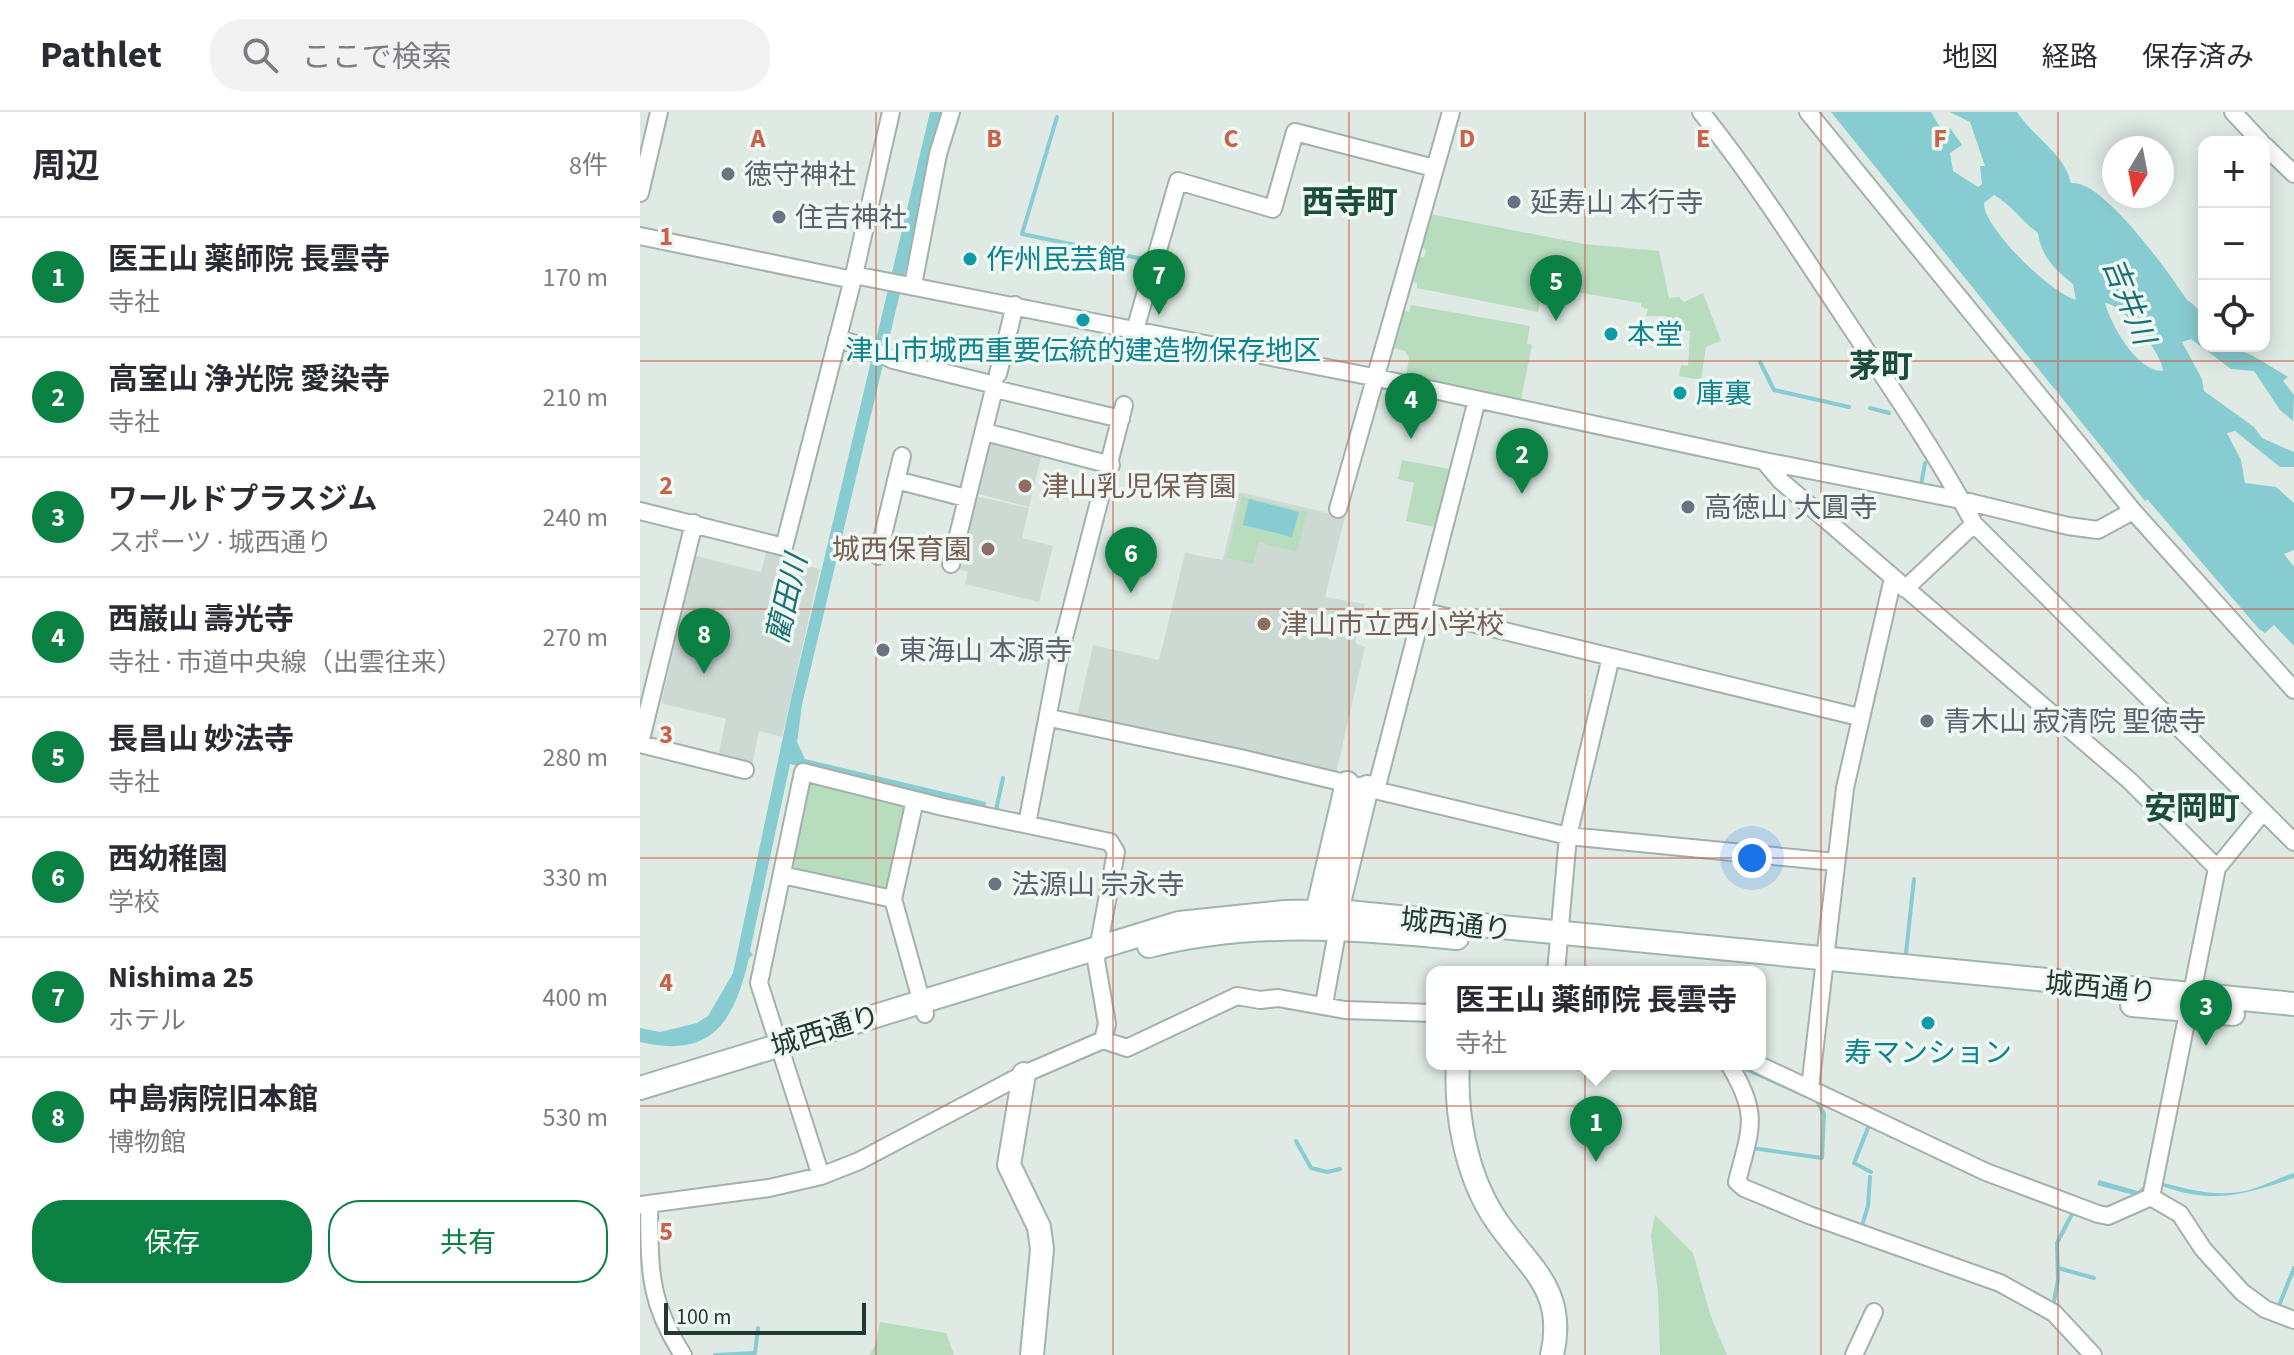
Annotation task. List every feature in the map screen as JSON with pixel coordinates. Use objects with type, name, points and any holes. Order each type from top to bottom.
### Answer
[{"type":"street","points":[[640,193],[659,112]]},
{"type":"street","points":[[640,511],[784,547],[853,278],[891,112]]},
{"type":"street","points":[[910,285],[938,154],[951,112]]},
{"type":"street","points":[[1338,509],[1373,377],[1451,112]]},
{"type":"street","points":[[1701,112],[1734,153],[1796,245],[1974,524],[2294,842]]},
{"type":"street","points":[[1808,112],[2133,511],[2294,690]]},
{"type":"street","points":[[2233,112],[2256,136]]},
{"type":"street","points":[[1135,330],[1178,181],[1273,209],[1295,132],[1434,168]]},
{"type":"street","points":[[2270,151],[2294,174]]},
{"type":"street","points":[[640,236],[853,278],[887,281],[1015,305],[1373,377],[1961,500],[2068,526],[2098,530],[2133,511]]},
{"type":"street","points":[[951,564],[1015,305]]},
{"type":"street","points":[[837,339],[893,360],[995,385],[996,381]]},
{"type":"street","points":[[996,381],[1123,412],[1059,657],[1050,718],[1027,824]]},
{"type":"street","points":[[1324,1004],[1328,919],[1363,787],[1422,611],[1477,400]]},
{"type":"street","points":[[985,432],[1111,465]]},
{"type":"street","points":[[878,556],[902,456]]},
{"type":"street","points":[[1764,461],[1781,481],[2130,781],[2217,868]]},
{"type":"street","points":[[896,480],[966,498]]},
{"type":"street","points":[[694,523],[644,710],[640,744],[745,770]]},
{"type":"street","points":[[1810,1088],[1835,862],[1859,717],[1899,584],[1974,524]]},
{"type":"street","points":[[1422,611],[1859,717]]},
{"type":"street","points":[[1556,966],[1568,836],[1611,657]]},
{"type":"street","points":[[1050,718],[1568,836],[1835,862]]},
{"type":"street","points":[[821,1176],[759,983],[803,772],[915,800],[1110,842],[1116,852],[1096,953],[1107,1024],[1103,1040]]},
{"type":"street","points":[[915,800],[893,899],[925,1007]]},
{"type":"street","points":[[2151,1197],[2217,868],[2263,812]]},
{"type":"street","points":[[782,875],[893,899]]},
{"type":"street","name":"城西通り","points":[[640,1088],[780,1051],[925,1007],[1096,953],[1179,923],[1328,919],[2190,1003],[2294,1019]]},
{"type":"street","points":[[683,1355],[671,1337],[651,1285],[644,1204],[769,1188],[821,1176],[859,1161],[944,1113],[1024,1074],[1103,1040],[1127,1048],[1237,996],[1324,1004],[1345,1010],[1426,1013]]},
{"type":"street","name":"城西通り","points":[[2190,1003],[2294,1004]]},
{"type":"street","name":"城西通り","points":[[640,1102],[780,1051]]},
{"type":"street","points":[[1766,1068],[1986,1172],[2097,1213],[2108,1216],[2151,1197]]},
{"type":"street","points":[[1458,1070],[1459,1104],[1476,1179],[1490,1211],[1551,1293],[1555,1334],[1552,1355]]},
{"type":"street","points":[[1733,1070],[1741,1082],[1752,1117],[1737,1182],[1744,1188],[2000,1283],[2054,1313],[2093,1355]]},
{"type":"street","points":[[1024,1074],[1009,1165],[1039,1227],[1042,1249],[1032,1355]]},
{"type":"street","points":[[2151,1197],[2180,1214],[2203,1249],[2242,1292],[2265,1309],[2294,1320]]},
{"type":"street","points":[[1854,1355],[1874,1312]]},
{"type":"shaded area","points":[[992,439],[1042,453],[1029,507],[975,493],[987,442]]},
{"type":"shaded area","name":"津山市立西小学校","points":[[1239,492],[1345,517],[1325,597],[1365,604],[1355,643],[1365,647],[1336,774],[1077,717],[1093,645],[1159,660],[1185,553],[1223,560]]},
{"type":"shaded area","points":[[975,496],[1029,508],[1022,538],[1053,546],[1039,602],[965,584],[968,572],[955,568]]},
{"type":"shaded area","points":[[767,550],[787,556],[788,561],[820,569],[782,737],[759,731],[752,765],[718,757],[726,719],[661,703],[696,556],[761,572]]},
{"type":"green space","points":[[1430,214],[1584,244],[1659,251],[1669,298],[1679,297],[1684,302],[1703,293],[1721,341],[1706,347],[1701,380],[1679,376],[1681,365],[1688,366],[1690,331],[1663,326],[1666,316],[1646,316],[1648,309],[1641,307],[1641,303],[1558,289],[1555,301],[1540,299],[1538,312],[1417,288],[1417,283],[1411,281],[1418,256],[1424,258],[1426,250],[1421,247]]},
{"type":"green space","points":[[1411,305],[1530,326],[1527,343],[1532,345],[1521,399],[1406,377],[1409,358],[1405,351],[1390,347],[1402,310],[1409,312]]},
{"type":"green space","points":[[1402,460],[1449,469],[1434,527],[1406,521],[1414,483],[1398,479]]},
{"type":"green space","points":[[1242,496],[1307,512],[1297,552],[1259,542],[1253,564],[1227,558]]},
{"type":"green space","points":[[813,780],[902,800],[906,808],[888,889],[883,892],[792,872],[789,868],[806,784]]},
{"type":"green space","points":[[1655,1215],[1693,1253],[1710,1314],[1727,1355],[1660,1355],[1658,1293],[1651,1235]]},
{"type":"green space","points":[[880,1322],[946,1333],[954,1355],[869,1355],[875,1346]]},
{"type":"water","points":[[930,112],[943,112],[802,705],[797,742],[805,759],[986,802],[985,809],[790,764],[750,951],[753,955],[749,958],[736,1001],[716,1030],[702,1040],[665,1046],[640,1042],[640,1028],[660,1032],[697,1023],[708,1016],[733,973],[791,699]]},
{"type":"water","name":"吉井川","points":[[1831,112],[1931,112],[1940,127],[1950,128],[1962,145],[1950,153],[1953,171],[1978,187],[1982,184],[1980,166],[1985,166],[1970,122],[1950,112],[2017,112],[2062,163],[2071,183],[2084,186],[2100,196],[2102,208],[2114,208],[2134,230],[2187,300],[2198,309],[2198,344],[2191,339],[2182,342],[2202,379],[2204,391],[2254,427],[2262,438],[2294,452],[2294,467],[2280,467],[2235,431],[2227,433],[2241,460],[2245,483],[2276,487],[2294,503],[2294,550],[2284,554],[2294,567],[2294,646],[2274,625],[2265,633],[2259,629],[2147,499],[2145,501]],"holes":[[[1994,195],[2038,233],[2042,249],[2050,262],[2073,284],[2076,300],[2036,273],[1995,228],[1984,203]],[[2105,303],[2113,306],[2141,331],[2156,353],[2163,371],[2144,364],[2126,346]]]},
{"type":"water","points":[[2208,352],[2242,352],[2288,377],[2283,381],[2294,395],[2293,421],[2280,410],[2254,371],[2231,369]]},
{"type":"water","points":[[1249,499],[1299,512],[1292,537],[1243,525]]},
{"type":"water","points":[[2294,1173],[2294,1178],[2258,1189],[2242,1193],[2212,1196],[2159,1185],[2141,1197],[2097,1185],[2099,1180],[2138,1191],[2150,1180],[2197,1191],[2233,1193]]},
{"type":"waterway","points":[[1057,117],[1022,234],[1148,260],[1148,264]]},
{"type":"waterway","points":[[1760,362],[1774,390],[1849,407]]},
{"type":"waterway","points":[[1870,408],[1889,413]]},
{"type":"waterway","points":[[1921,485],[1925,463]]},
{"type":"waterway","points":[[996,810],[1003,778]]},
{"type":"waterway","points":[[1906,953],[1914,879]]},
{"type":"waterway","points":[[1748,1070],[1806,1096]]},
{"type":"waterway","points":[[1752,1148],[1822,1158],[1824,1114],[1817,1101]]},
{"type":"waterway","points":[[1870,1123],[1854,1163],[1871,1172]]},
{"type":"waterway","points":[[1296,1141],[1311,1168],[1327,1172],[1340,1169]]},
{"type":"waterway","points":[[1861,1229],[1868,1206],[1870,1177]]},
{"type":"waterway","points":[[2053,1306],[2058,1280],[2057,1243],[2074,1210]]},
{"type":"waterway","points":[[2058,1268],[2094,1278]]},
{"type":"waterway","points":[[2278,1308],[2294,1268]]},
{"type":"waterway","points":[[715,1355],[755,1353],[758,1328]]},
{"type":"place","name":"徳守神社","points":[[728,174]]},
{"type":"place","name":"延寿山 本行寺","points":[[1514,202]]},
{"type":"place","name":"住吉神社","points":[[779,217]]},
{"type":"place","name":"作州民芸館","points":[[970,259]]},
{"type":"place","name":"Nishima 25","points":[[1159,315]]},
{"type":"place","name":"津山市城西重要伝統的建造物保存地区","points":[[1083,320]]},
{"type":"place","name":"長昌山 妙法寺","points":[[1556,321]]},
{"type":"place","name":"本堂","points":[[1611,334]]},
{"type":"place","name":"庫裏","points":[[1680,393]]},
{"type":"place","name":"西巌山 壽光寺","points":[[1411,439]]},
{"type":"place","name":"津山乳児保育園","points":[[1025,486]]},
{"type":"place","name":"高室山 浄光院 愛染寺","points":[[1522,494]]},
{"type":"place","name":"高徳山 大圓寺","points":[[1688,507]]},
{"type":"place","name":"城西保育園","points":[[988,549]]},
{"type":"place","name":"西幼稚園","points":[[1131,593]]},
{"type":"place","name":"津山市立西小学校","points":[[1264,624]]},
{"type":"place","name":"東海山 本源寺","points":[[883,650]]},
{"type":"place","name":"中島病院旧本館","points":[[704,674]]},
{"type":"place","name":"青木山 寂清院 聖徳寺","points":[[1927,721]]},
{"type":"place","name":"法源山 宗永寺","points":[[995,884]]},
{"type":"place","name":"寿マンション","points":[[1928,1023]]},
{"type":"place","name":"ワールドプラスジム","points":[[2206,1046]]},
{"type":"place","name":"医王山 薬師院 長雲寺","points":[[1596,1162]]},
{"type":"district","name":"西寺町","points":[[1350,202]]},
{"type":"district","name":"茅町","points":[[1881,366]]},
{"type":"district","name":"安岡町","points":[[2192,808]]},
{"type":"water label","name":"藺田川","points":[[787,599]]}]
